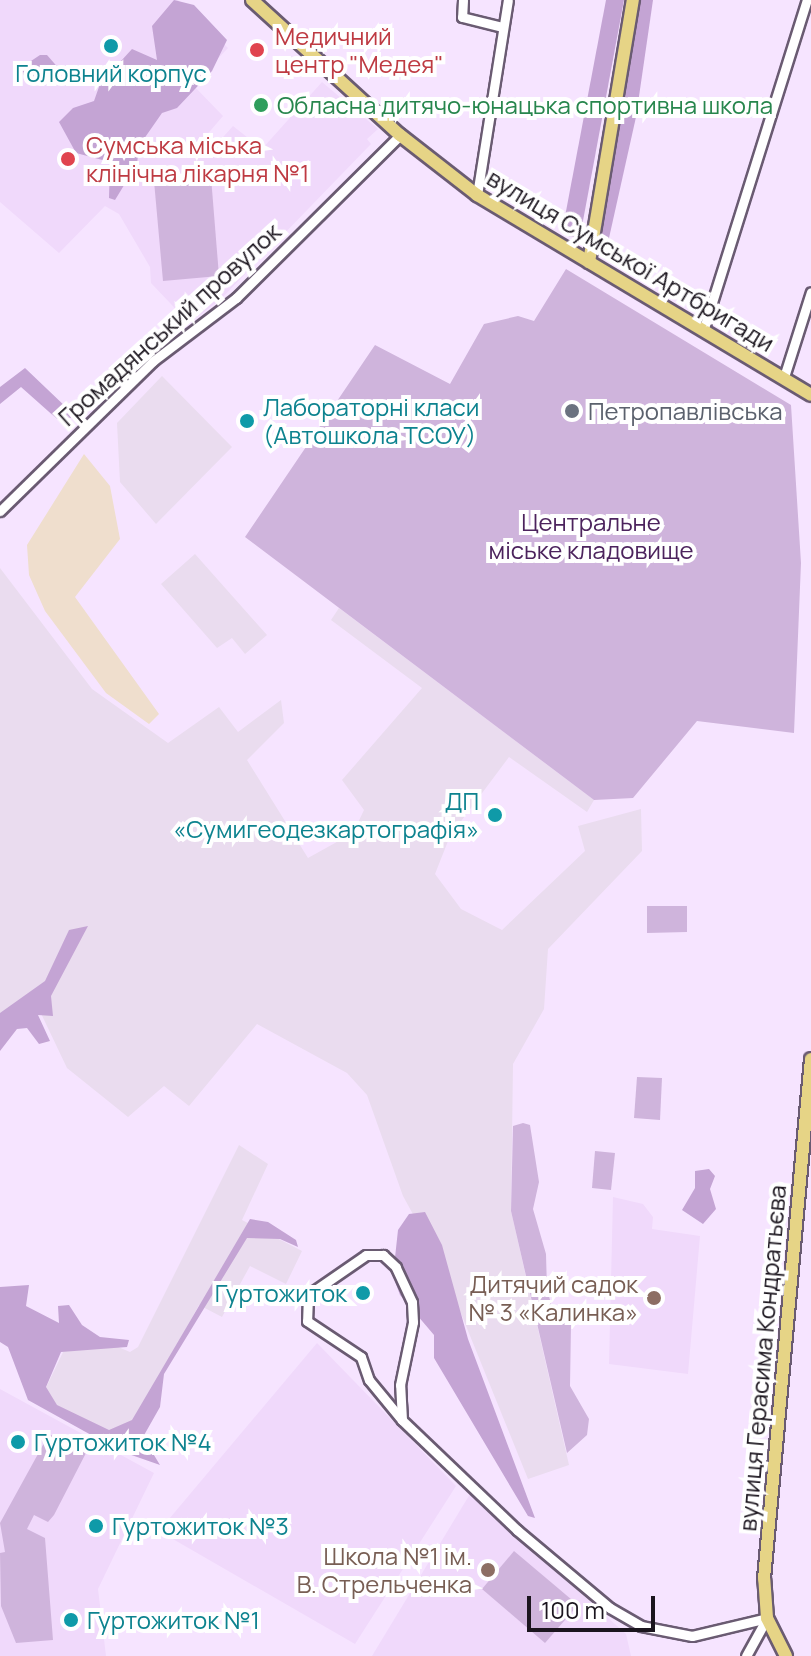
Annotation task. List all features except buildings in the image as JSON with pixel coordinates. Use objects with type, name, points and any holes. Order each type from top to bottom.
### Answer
[{"type":"main road","points":[[589,262],[633,0]]},
{"type":"main road","name":"вулиця Сумської Артбригади","points":[[260,2],[400,135],[477,195],[704,328],[811,395]]},
{"type":"main road","name":"вулиця Герасима Кондратьєва","points":[[786,1656],[767,1618],[766,1546],[811,1059]]},
{"type":"street","points":[[463,0],[462,17],[502,27]]},
{"type":"street","points":[[477,195],[508,0]]},
{"type":"street","points":[[704,328],[807,0]]},
{"type":"street","name":"Громадянський провулок","points":[[0,511],[153,361],[236,298],[400,135]]},
{"type":"street","points":[[784,377],[811,292]]},
{"type":"street","points":[[402,1420],[400,1385],[413,1322],[412,1302],[396,1267],[383,1255],[366,1255],[308,1295],[305,1312],[314,1328],[361,1357],[369,1380],[402,1420],[517,1530],[610,1608],[641,1626],[692,1636],[767,1618]]},
{"type":"street","points":[[746,1656],[767,1618]]},
{"type":"shaded area","points":[[0,0],[178,0],[228,48],[193,85],[223,116],[205,137],[215,146],[233,126],[262,149],[322,82],[378,129],[367,139],[371,144],[220,300],[189,323],[151,283],[150,267],[119,214],[105,206],[59,253],[0,202]]},
{"type":"shaded area","points":[[174,0],[194,5],[227,40],[212,71],[177,108],[162,113],[139,146],[137,164],[115,200],[109,198],[110,162],[76,153],[59,122],[73,108],[94,101],[100,84],[132,49],[157,60],[152,26]]},
{"type":"shaded area","points":[[606,0],[624,0],[580,237],[569,237],[563,227]]},
{"type":"shaded area","points":[[638,0],[653,0],[636,117],[609,238],[599,241]]},
{"type":"shaded area","points":[[40,55],[47,55],[61,71],[35,84],[23,75],[22,67]]},
{"type":"shaded area","points":[[25,368],[68,409],[71,418],[57,419],[21,387],[0,404],[0,387]]},
{"type":"shaded area","points":[[162,376],[232,447],[156,524],[120,482],[117,423]]},
{"type":"shaded area","points":[[84,454],[110,486],[120,539],[75,597],[159,714],[149,724],[106,693],[45,611],[29,575],[27,545]]},
{"type":"shaded area","points":[[195,554],[267,635],[245,654],[232,638],[217,648],[161,584]]},
{"type":"shaded area","points":[[0,568],[92,689],[168,743],[219,707],[238,732],[281,700],[284,723],[247,760],[308,858],[353,833],[364,810],[342,780],[422,688],[331,620],[339,608],[594,800],[587,812],[509,757],[450,836],[435,874],[461,909],[502,930],[585,851],[578,826],[641,809],[642,851],[548,949],[544,1009],[513,1064],[511,1211],[569,1465],[528,1479],[443,1269],[403,1196],[367,1095],[347,1073],[257,1024],[189,1106],[164,1086],[128,1117],[67,1068],[37,1005],[0,1042]]},
{"type":"shaded area","points":[[88,926],[51,996],[53,1016],[38,1015],[50,1041],[39,1044],[27,1028],[17,1029],[0,1051],[0,1013],[45,981],[69,930]]},
{"type":"shaded area","points":[[239,1145],[268,1164],[242,1220],[302,1251],[286,1284],[250,1266],[222,1317],[199,1305],[131,1429],[113,1435],[41,1398],[65,1348],[111,1344],[130,1352],[138,1347]]},
{"type":"shaded area","points":[[709,1169],[715,1176],[710,1189],[716,1209],[703,1224],[682,1210],[695,1188],[695,1171]]},
{"type":"shaded area","name":"Дитячий садок № 3 «Калинка»","points":[[613,1197],[643,1204],[653,1217],[652,1229],[700,1236],[688,1374],[609,1364]]},
{"type":"shaded area","points":[[425,1212],[442,1245],[468,1339],[535,1518],[528,1516],[434,1358],[434,1335],[400,1295],[393,1276],[398,1230],[409,1214]]},
{"type":"shaded area","points":[[250,1219],[268,1222],[296,1240],[298,1247],[280,1239],[247,1238],[164,1374],[160,1407],[143,1437],[160,1465],[120,1451],[28,1400],[8,1347],[0,1342],[0,1287],[29,1285],[26,1306],[59,1323],[58,1306],[69,1305],[82,1325],[100,1337],[129,1340],[127,1347],[61,1352],[46,1387],[57,1405],[109,1430],[132,1420]]},
{"type":"shaded area","points":[[317,1343],[456,1486],[355,1644],[159,1531]]},
{"type":"shaded area","points":[[0,1389],[154,1473],[98,1589],[106,1656],[0,1656]]},
{"type":"shaded area","name":"Школа №1 ім. В. Стрельченка","points":[[470,1494],[626,1634],[631,1656],[372,1656]]},
{"type":"green space","points":[[211,177],[219,276],[163,281],[154,181]]},
{"type":"green space","name":"Центральне міське кладовище","points":[[566,269],[791,405],[801,563],[794,733],[697,721],[633,798],[594,800],[245,537],[375,345],[450,384],[484,324],[518,316],[534,321]]},
{"type":"green space","points":[[647,906],[687,906],[687,932],[647,933]]},
{"type":"green space","points":[[637,1077],[662,1078],[660,1120],[634,1118]]},
{"type":"green space","points":[[523,1123],[530,1125],[539,1182],[533,1209],[546,1254],[547,1289],[555,1318],[571,1324],[570,1386],[589,1419],[587,1435],[567,1453],[511,1211],[513,1126]]},
{"type":"green space","points":[[595,1151],[615,1153],[611,1190],[592,1188]]},
{"type":"green space","points":[[49,1434],[86,1453],[54,1515],[48,1522],[34,1515],[27,1529],[45,1538],[53,1640],[16,1643],[1,1606],[0,1553],[5,1552],[0,1523]]},
{"type":"green space","points":[[514,1551],[578,1605],[545,1643],[482,1589]]},
{"type":"place","name":"Головний корпус","points":[[111,46]]},
{"type":"place","name":"Медичний центр \"Медея\"","points":[[257,50]]},
{"type":"place","name":"Обласна дитячо-юнацька спортивна школа","points":[[261,105]]},
{"type":"place","name":"Сумська міська клінічна лікарня №1","points":[[68,159]]},
{"type":"place","name":"Петропавлівська","points":[[572,411]]},
{"type":"place","name":"Лабораторні класи (Автошкола ТСОУ)","points":[[247,421]]},
{"type":"place","name":"ДП «Сумигеодезкартографія»","points":[[495,815]]},
{"type":"place","name":"Гуртожиток","points":[[363,1293]]},
{"type":"place","name":"Дитячий садок № 3 «Калинка»","points":[[654,1298]]},
{"type":"place","name":"Гуртожиток №4","points":[[18,1442]]},
{"type":"place","name":"Гуртожиток №3","points":[[96,1526]]},
{"type":"place","name":"Школа №1 ім. В. Стрельченка","points":[[488,1570]]},
{"type":"place","name":"Гуртожиток №1","points":[[71,1620]]}]
